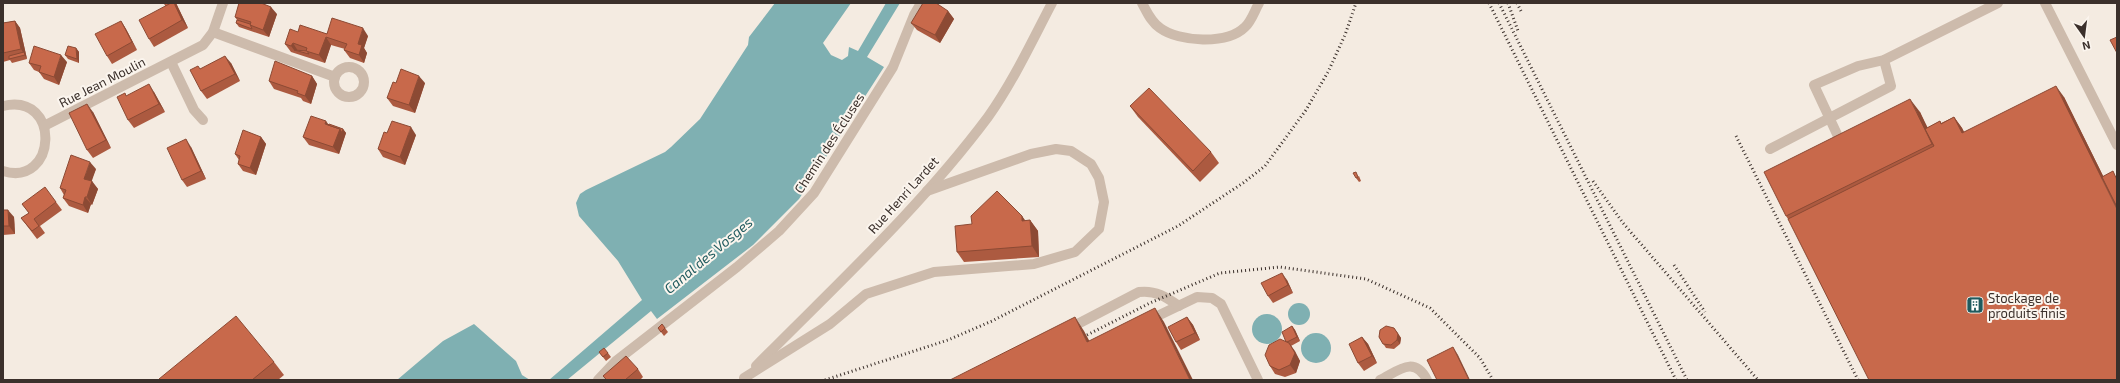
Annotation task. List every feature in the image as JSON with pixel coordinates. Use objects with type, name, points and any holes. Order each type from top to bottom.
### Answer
[{"type":"street","name":"Rue Jean Moulin","points":[[44,126],[203,45],[214,32],[224,3]]},
{"type":"street","name":"Chemin des Écluses","points":[[598,380],[616,361],[737,267],[780,231],[814,193],[893,67],[914,15],[921,3]]},
{"type":"street","name":"Rue Henri Lardet","points":[[743,379],[917,203],[927,191],[988,116],[1023,58],[1052,3]]},
{"type":"street","points":[[1142,3],[1150,18],[1160,28],[1178,37],[1210,40],[1230,36],[1245,27],[1259,3]]},
{"type":"street","points":[[1844,148],[1814,85],[1858,66],[1884,60],[1998,3]]},
{"type":"street","points":[[2045,3],[2117,145]]},
{"type":"street","points":[[214,32],[336,77]]},
{"type":"street","points":[[1770,149],[1890,86],[1884,60]]},
{"type":"street","points":[[171,62],[194,110],[203,120]]},
{"type":"street","points":[[3,106],[20,106],[30,109],[38,116],[44,126],[46,143],[40,160],[31,168],[20,172],[3,171]]},
{"type":"street","points":[[743,379],[830,324],[866,294],[934,272],[1034,264],[1075,252],[1099,229],[1104,202],[1099,178],[1091,164],[1072,151],[1056,149],[1031,154],[927,191]]},
{"type":"street","points":[[1057,334],[1139,292],[1150,291],[1166,296],[1180,306]]},
{"type":"street","points":[[1138,324],[1204,297],[1212,298],[1221,304],[1258,380]]},
{"type":"street","points":[[1380,380],[1408,366],[1414,366],[1423,372],[1427,380]]},
{"type":"water","name":"Canal des Vosges","points":[[775,3],[851,3],[823,43],[831,55],[842,60],[848,56],[849,47],[858,51],[886,3],[900,3],[867,57],[884,67],[799,199],[753,245],[657,319],[651,311],[567,380],[549,380],[642,300],[618,261],[579,216],[576,203],[580,194],[665,152],[700,119],[748,45],[749,37]]},
{"type":"water","points":[[1299,303],[1307,306],[1310,314],[1307,322],[1299,325],[1291,322],[1288,314],[1291,306]]},
{"type":"water","points":[[1267,314],[1278,318],[1282,329],[1278,340],[1267,344],[1256,340],[1252,329],[1256,318]]},
{"type":"water","points":[[474,324],[516,361],[522,375],[530,380],[397,380],[443,341]]},
{"type":"water","points":[[1316,333],[1322,334],[1330,342],[1330,354],[1322,362],[1316,363],[1310,362],[1302,354],[1301,348],[1302,342],[1310,334]]},
{"type":"building","points":[[164,3],[171,3],[166,6]]},
{"type":"building","points":[[171,3],[174,3],[182,20],[149,39],[139,20]]},
{"type":"building","points":[[239,3],[261,3],[271,7],[263,30],[250,25],[251,22],[235,17]]},
{"type":"building","points":[[923,3],[936,3],[948,11],[935,35],[911,23]]},
{"type":"building","points":[[332,18],[363,28],[358,44],[362,45],[359,55],[344,50],[347,44],[326,37],[319,55],[306,51],[307,48],[293,43],[291,46],[285,44],[290,29],[298,32],[300,25],[327,34]]},
{"type":"building","points":[[237,20],[250,24],[252,29],[236,23]]},
{"type":"building","points":[[15,21],[21,49],[3,53],[3,23]]},
{"type":"building","points":[[121,21],[132,42],[107,56],[95,34]]},
{"type":"building","points":[[2117,37],[2117,53],[2110,40]]},
{"type":"building","points":[[34,46],[61,55],[54,77],[39,72],[41,66],[29,63]]},
{"type":"building","points":[[68,46],[76,48],[77,59],[65,55]]},
{"type":"building","points":[[294,50],[307,51],[309,54]]},
{"type":"building","points":[[24,52],[25,55],[9,59],[9,56]]},
{"type":"building","points":[[225,56],[235,74],[201,91],[190,70],[198,66],[200,69]]},
{"type":"building","points":[[275,61],[312,76],[305,96],[297,93],[298,91],[269,81]]},
{"type":"building","points":[[401,69],[419,76],[409,105],[387,98],[393,82],[396,83]]},
{"type":"building","points":[[149,84],[159,104],[128,120],[117,97],[125,93],[126,96]]},
{"type":"building","name":"Stockage de produits finis","points":[[2056,86],[2117,209],[2117,380],[1869,380],[1788,219],[1934,146],[1925,129],[1940,121],[1941,124],[1954,117],[1962,133]]},
{"type":"building","points":[[1149,88],[1211,152],[1193,171],[1130,106]]},
{"type":"building","points":[[1910,99],[1932,144],[1786,216],[1764,172]]},
{"type":"building","points":[[87,104],[106,140],[87,150],[69,113]]},
{"type":"building","points":[[311,116],[326,121],[325,124],[340,129],[333,147],[303,137]]},
{"type":"building","points":[[392,121],[411,127],[400,157],[378,149],[384,132],[387,133]]},
{"type":"building","points":[[329,124],[343,129],[342,133],[340,129],[328,125]]},
{"type":"building","points":[[243,130],[261,137],[250,168],[238,164],[240,156],[235,154]]},
{"type":"building","points":[[186,139],[201,171],[182,180],[167,148]]},
{"type":"building","points":[[71,155],[90,162],[84,179],[92,181],[83,205],[63,198],[66,190],[60,188]]},
{"type":"building","points":[[2113,171],[2117,180],[2117,207],[2102,177]]},
{"type":"building","points":[[1356,172],[1358,177],[1356,178],[1353,173]]},
{"type":"building","points":[[45,187],[56,202],[34,219],[39,226],[32,231],[21,218],[29,213],[22,204]]},
{"type":"building","points":[[997,191],[1022,216],[1022,221],[1030,220],[1032,246],[957,252],[955,226],[972,224],[971,216]]},
{"type":"building","points":[[3,210],[8,210],[9,226],[3,226]]},
{"type":"building","points":[[1282,273],[1288,285],[1268,296],[1261,283]]},
{"type":"building","points":[[1155,308],[1190,380],[950,380],[1075,317],[1087,342]]},
{"type":"building","points":[[236,316],[274,362],[252,380],[159,379]]},
{"type":"building","points":[[1187,317],[1195,333],[1176,342],[1168,327]]},
{"type":"building","points":[[662,324],[665,328],[661,332],[658,328]]},
{"type":"building","points":[[1292,326],[1297,337],[1286,342],[1282,332]]},
{"type":"building","points":[[1386,326],[1394,328],[1398,334],[1397,340],[1391,345],[1383,344],[1379,337],[1380,330]]},
{"type":"building","points":[[1362,337],[1372,356],[1358,363],[1349,344]]},
{"type":"building","points":[[1280,339],[1289,343],[1295,353],[1290,365],[1279,370],[1270,366],[1265,355],[1269,345]]},
{"type":"building","points":[[1453,347],[1469,380],[1437,380],[1427,360]]},
{"type":"building","points":[[604,348],[608,353],[603,357],[599,352]]},
{"type":"building","points":[[626,356],[638,369],[625,380],[607,380],[603,376]]},
{"type":"railway","points":[[825,380],[948,340],[992,321],[1178,226],[1243,183],[1265,166],[1306,110],[1328,72],[1345,35],[1356,3]]},
{"type":"railway","points":[[1489,3],[1676,380]]},
{"type":"railway","points":[[1499,3],[1687,380]]},
{"type":"railway","points":[[1508,3],[1518,31]]},
{"type":"railway","points":[[1517,3],[1521,11]]},
{"type":"railway","points":[[1736,136],[1858,380]]},
{"type":"railway","points":[[1593,181],[1623,223],[1758,380]]},
{"type":"railway","points":[[1674,265],[1705,312]]},
{"type":"railway","points":[[1087,335],[1150,303],[1220,273],[1280,267],[1366,279],[1430,308],[1480,358],[1493,380]]},
{"type":"place","name":"Stockage de produits finis","points":[[1975,305]]}]
